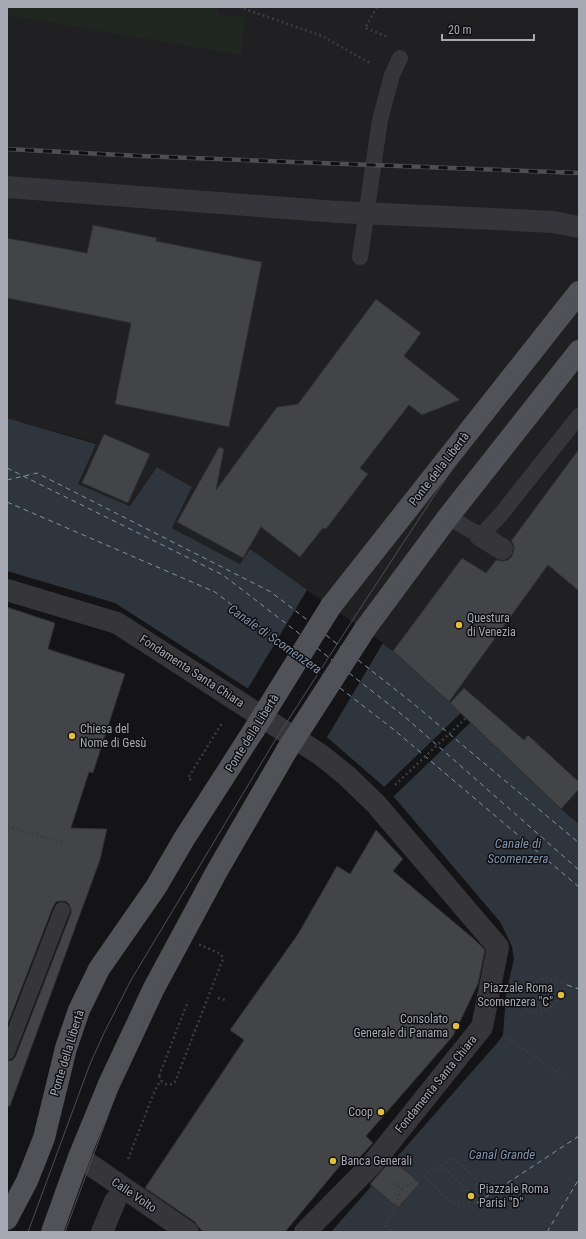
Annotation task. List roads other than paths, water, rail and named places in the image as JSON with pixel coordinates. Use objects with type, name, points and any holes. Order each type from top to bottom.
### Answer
[{"type":"main road","name":"Ponte della Libertà","points":[[7,1220],[27,1181],[44,1138],[66,1048],[79,1010],[99,969],[156,887],[184,839],[331,606],[579,292]]},
{"type":"main road","points":[[52,1232],[109,1084],[154,988],[217,871],[287,750],[364,629],[448,517],[579,350]]},
{"type":"street","points":[[7,187],[338,212],[553,222],[579,227]]},
{"type":"street","points":[[481,536],[502,549]]},
{"type":"street","name":"Fondamenta Santa Chiara","points":[[7,590],[117,623],[321,755],[381,799],[498,947],[482,1027],[373,1163],[305,1232]]},
{"type":"street","name":"Calle Volto","points":[[80,1157],[115,1196],[188,1232]]},
{"type":"street","points":[[102,1232],[115,1196]]},
{"type":"lane","points":[[360,257],[380,120],[392,75],[400,58]]},
{"type":"lane","points":[[448,517],[481,536],[502,513],[579,416]]},
{"type":"lane","points":[[7,1052],[62,910]]},
{"type":"water","name":"Canale di Scomenzera","points":[[7,418],[96,444],[78,484],[130,506],[157,467],[192,487],[172,528],[240,564],[250,549],[393,651],[461,712],[561,809],[579,824],[579,1232],[331,1232],[503,1035],[506,994],[514,959],[512,947],[501,923],[389,791],[329,739],[115,603],[7,571]]},
{"type":"tram line","points":[[28,1232],[90,1064],[131,980],[274,742],[352,621],[472,441],[579,296]]},
{"type":"tram line","points":[[65,1232],[120,1083],[159,990],[186,936],[212,890],[367,632],[448,517],[579,354]]},
{"type":"railway","points":[[7,149],[140,156],[579,173]]},
{"type":"place","name":"Questura di Venezia","points":[[459,625]]},
{"type":"place","name":"Chiesa del Nome di Gesù","points":[[72,736]]},
{"type":"place","name":"Piazzale Roma Scomenzera \"C\"","points":[[561,995]]},
{"type":"place","name":"Consolato Generale di Panama","points":[[456,1026]]},
{"type":"place","name":"Coop","points":[[381,1112]]},
{"type":"place","name":"Banca Generali","points":[[333,1161]]},
{"type":"place","name":"Piazzale Roma Parisi \"D\"","points":[[471,1196]]},
{"type":"water label","name":"Canal Grande","points":[[502,1154]]}]
